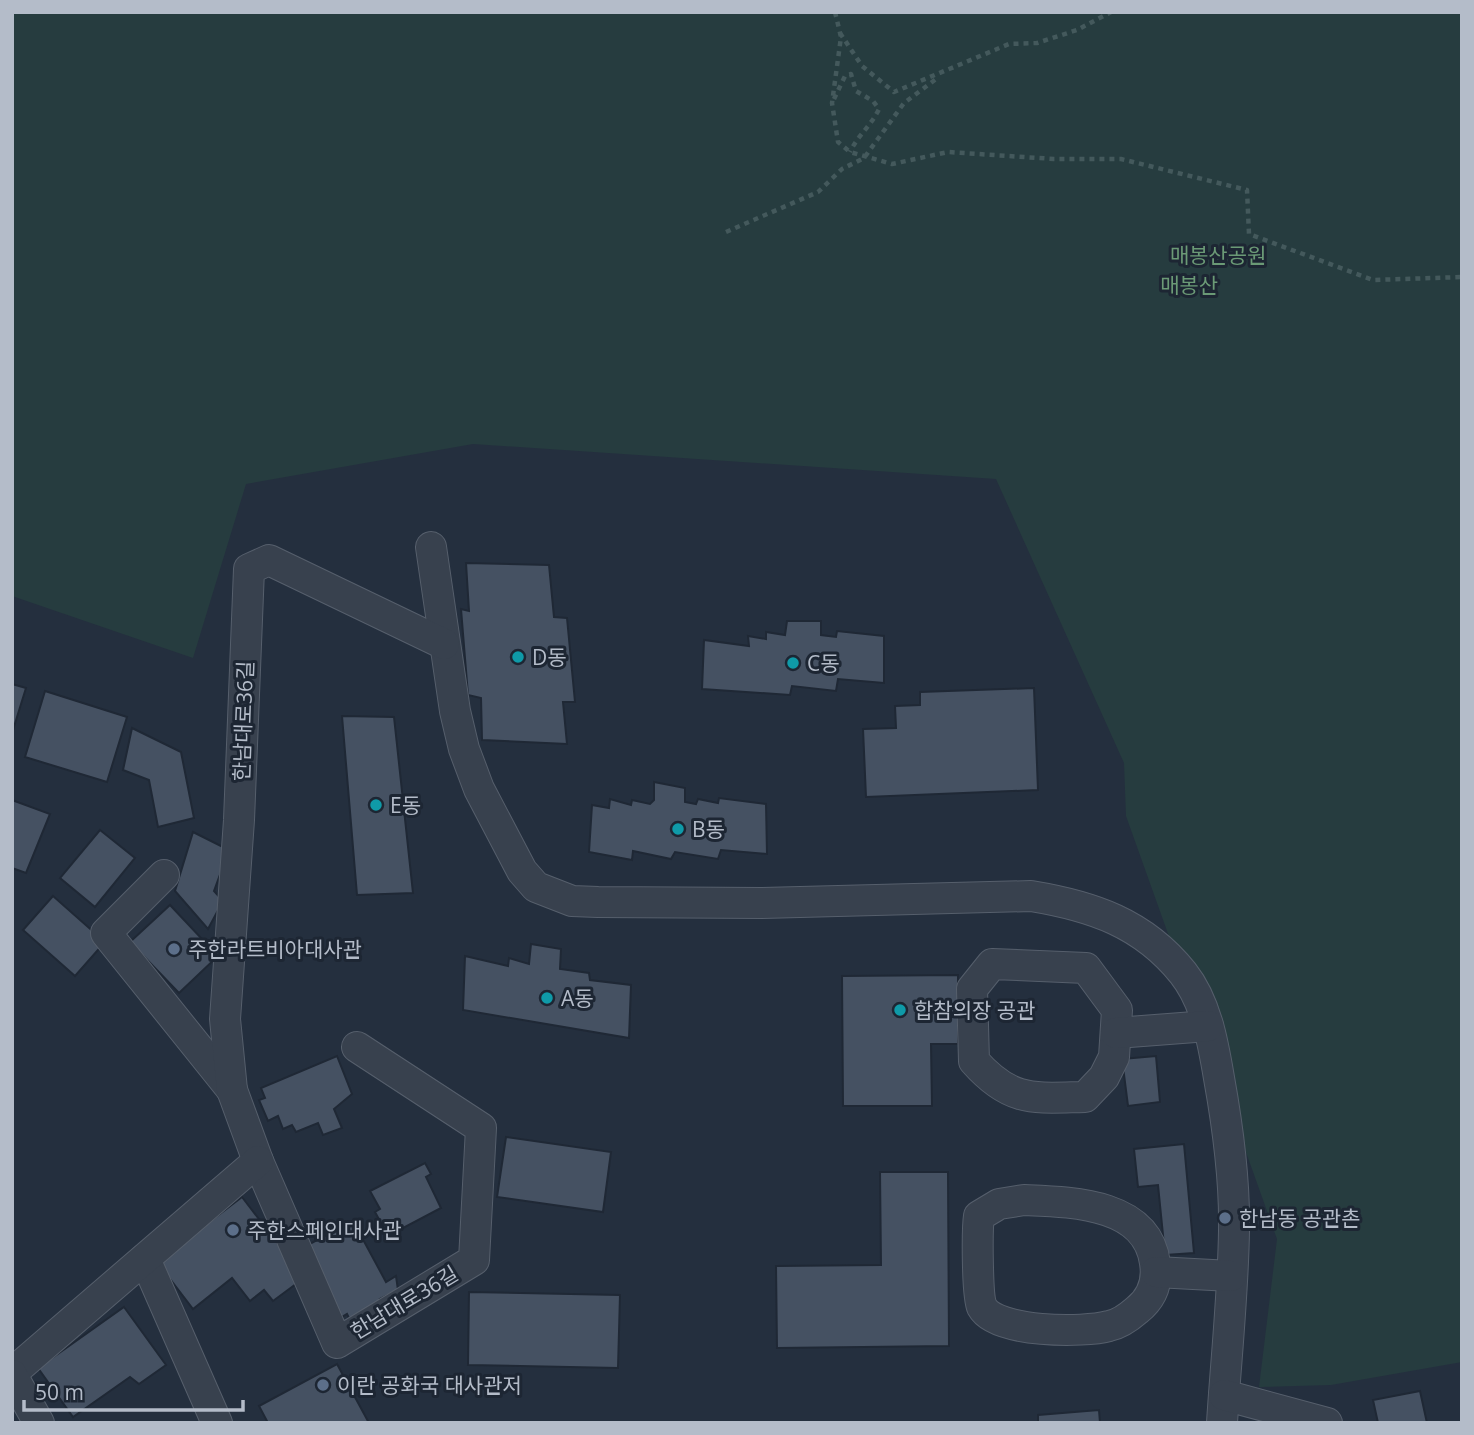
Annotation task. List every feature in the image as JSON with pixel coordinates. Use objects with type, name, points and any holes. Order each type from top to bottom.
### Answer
[{"type":"street","points":[[431,547],[444,644],[461,737],[479,789],[522,871],[536,887],[551,895],[598,902],[762,904],[1031,896],[1074,903],[1126,922],[1149,938],[1185,974],[1208,1026],[1229,1135],[1234,1230],[1223,1409],[1327,1423]]},
{"type":"street","name":"한남대로36길","points":[[358,1047],[481,1128],[474,1260],[337,1343],[258,1161],[232,1090],[225,1019],[239,820],[249,569],[269,560],[444,644]]},
{"type":"street","name":"한남대로36길","points":[[164,875],[106,933],[232,1090]]},
{"type":"street","points":[[992,964],[1086,968],[1117,1010],[1115,1033],[1114,1057],[1104,1077],[1085,1097],[1026,1098],[989,1077],[974,1061],[972,989],[992,964]]},
{"type":"street","points":[[1115,1033],[1208,1026]]},
{"type":"street","points":[[39,1423],[12,1374],[258,1161]]},
{"type":"street","points":[[1024,1200],[1072,1202],[1100,1209],[1138,1226],[1151,1245],[1156,1272],[1155,1285],[1145,1302],[1111,1326],[1041,1328],[1004,1323],[991,1317],[981,1302],[979,1216],[999,1205],[1024,1200]]},
{"type":"street","points":[[145,1259],[217,1423]]},
{"type":"street","points":[[1156,1272],[1231,1276]]},
{"type":"path","points":[[835,12],[840,33],[832,103],[838,142],[850,152],[864,158],[892,164],[948,152],[1054,159],[1121,159],[1247,190],[1250,234],[1373,280],[1462,277]]},
{"type":"path","points":[[840,33],[862,66],[894,92],[1009,44],[1037,43],[1077,30],[1111,12]]},
{"type":"path","points":[[726,232],[818,192],[842,169],[864,158],[904,103],[942,74]]},
{"type":"path","points":[[832,103],[845,76],[851,75],[856,91],[873,101],[878,109],[872,125],[856,138],[850,152]]},
{"type":"green space","name":"매봉산","points":[[12,12],[1462,12],[1462,1362],[1331,1385],[1259,1387],[1277,1239],[1126,816],[1124,763],[996,479],[473,444],[246,484],[193,658],[12,596]]},
{"type":"building","name":"D동","points":[[466,563],[549,565],[554,617],[567,618],[575,702],[563,702],[567,744],[482,740],[481,698],[468,695],[461,609],[469,611]]},
{"type":"building","name":"C동","points":[[787,621],[821,621],[821,635],[836,637],[837,631],[884,636],[884,683],[838,679],[836,691],[792,686],[790,695],[702,689],[704,640],[749,646],[748,636],[766,639],[766,632],[785,635]]},
{"type":"building","points":[[12,684],[26,688],[13,730],[12,730]]},
{"type":"building","points":[[1034,688],[1038,790],[866,797],[863,729],[896,728],[895,706],[920,705],[920,692]]},
{"type":"building","points":[[45,691],[127,717],[107,782],[25,757]]},
{"type":"building","name":"E동","points":[[342,716],[394,717],[413,893],[357,895]]},
{"type":"building","points":[[132,728],[181,752],[194,818],[158,827],[149,780],[123,770]]},
{"type":"building","name":"B동","points":[[654,782],[685,788],[685,802],[696,804],[698,799],[718,803],[719,798],[766,804],[767,854],[721,850],[718,859],[675,852],[671,859],[633,851],[632,860],[589,852],[592,805],[609,808],[610,799],[631,805],[632,800],[650,804],[654,800]]},
{"type":"building","points":[[12,800],[50,814],[26,873],[12,868]]},
{"type":"building","points":[[100,830],[135,858],[95,907],[60,878]]},
{"type":"building","points":[[193,832],[229,850],[214,891],[223,901],[208,929],[175,891]]},
{"type":"building","points":[[53,896],[105,942],[75,976],[23,930]]},
{"type":"building","name":"주한라트비아대사관","points":[[170,905],[218,956],[179,993],[130,942]]},
{"type":"building","name":"A동","points":[[531,944],[561,949],[560,969],[589,973],[590,980],[631,985],[629,1038],[463,1010],[465,956],[508,966],[509,958],[529,964]]},
{"type":"building","name":"합참의장 공관","points":[[958,975],[958,1044],[931,1044],[932,1106],[843,1106],[842,976]]},
{"type":"building","points":[[337,1056],[352,1094],[334,1109],[342,1128],[323,1135],[318,1123],[296,1132],[292,1125],[283,1129],[278,1116],[268,1121],[259,1100],[265,1098],[261,1088]]},
{"type":"building","points":[[1156,1056],[1160,1102],[1128,1106],[1122,1059]]},
{"type":"building","points":[[506,1137],[611,1152],[603,1212],[497,1197]]},
{"type":"building","points":[[1184,1144],[1194,1253],[1165,1255],[1158,1185],[1138,1187],[1134,1149]]},
{"type":"building","points":[[425,1163],[431,1174],[426,1177],[441,1208],[388,1236],[375,1212],[380,1209],[370,1191]]},
{"type":"building","points":[[880,1172],[948,1172],[949,1346],[777,1348],[776,1266],[881,1265]]},
{"type":"building","name":"주한스페인대사관","points":[[242,1197],[304,1278],[273,1301],[264,1290],[250,1301],[232,1278],[193,1309],[157,1262]]},
{"type":"building","points":[[353,1221],[386,1282],[396,1276],[398,1290],[380,1299],[383,1305],[351,1322],[347,1314],[340,1318],[302,1248]]},
{"type":"building","points":[[469,1292],[620,1295],[618,1368],[468,1365]]},
{"type":"building","points":[[124,1307],[166,1365],[139,1384],[130,1377],[73,1417],[38,1368]]},
{"type":"building","name":"이란 공화국 대사관저","points":[[337,1364],[369,1423],[268,1423],[259,1406]]},
{"type":"building","points":[[1420,1391],[1427,1423],[1378,1423],[1373,1400]]},
{"type":"building","points":[[1099,1410],[1100,1423],[1038,1423],[1038,1415]]},
{"type":"place","name":"D동","points":[[518,657]]},
{"type":"place","name":"C동","points":[[793,663]]},
{"type":"place","name":"E동","points":[[376,805]]},
{"type":"place","name":"B동","points":[[678,829]]},
{"type":"place","name":"주한라트비아대사관","points":[[174,949]]},
{"type":"place","name":"A동","points":[[547,998]]},
{"type":"place","name":"합참의장 공관","points":[[900,1010]]},
{"type":"place","name":"한남동 공관촌","points":[[1225,1218]]},
{"type":"place","name":"주한스페인대사관","points":[[233,1230]]},
{"type":"place","name":"이란 공화국 대사관저","points":[[323,1385]]},
{"type":"park label","name":"매봉산공원","points":[[1218,255]]}]
